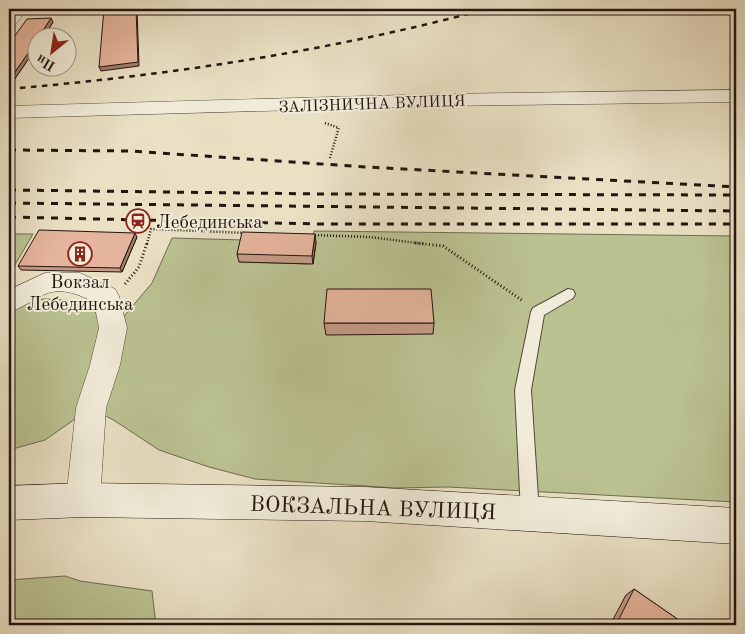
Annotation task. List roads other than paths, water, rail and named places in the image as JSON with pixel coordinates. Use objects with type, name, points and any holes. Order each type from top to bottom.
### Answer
[{"type":"street","points":[[9,22],[20,9]]},
{"type":"street","name":"ЗАЛІЗНИЧНА ВУЛИЦЯ","points":[[9,112],[346,103],[736,96]]},
{"type":"street","points":[[9,302],[45,283],[80,283],[106,296],[114,328],[105,365],[91,408],[83,500]]},
{"type":"street","name":"ВОКЗАЛЬНА ВУЛИЦЯ","points":[[9,503],[83,500],[365,504],[736,526]]},
{"type":"lane","points":[[530,514],[523,390],[538,312],[568,294]]},
{"type":"railway","points":[[9,89],[190,69],[250,59],[369,37],[487,9]]},
{"type":"railway","points":[[9,150],[130,151],[366,167],[736,187]]},
{"type":"railway","points":[[9,190],[325,194],[736,195]]},
{"type":"railway","points":[[9,203],[736,211]]},
{"type":"railway","points":[[9,217],[320,224],[736,224]]},
{"type":"place","name":"Лебединська","points":[[138,221]]},
{"type":"place","name":"Вокзал Лебединська","points":[[80,254]]}]
